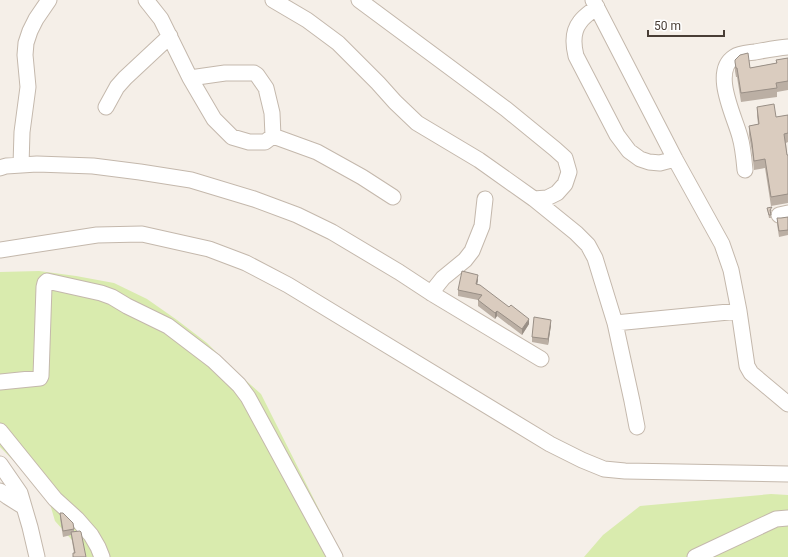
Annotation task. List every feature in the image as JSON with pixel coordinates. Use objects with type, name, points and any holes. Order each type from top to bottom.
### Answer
[{"type":"street","points":[[21,165],[22,132],[28,87],[25,55],[26,43],[36,19],[49,0]]},
{"type":"street","points":[[146,0],[161,19],[190,78],[214,119],[232,137],[249,142],[265,142],[273,136]]},
{"type":"street","points":[[273,0],[306,20],[338,43],[417,123],[479,160],[534,199],[588,244],[615,323],[637,427]]},
{"type":"street","points":[[360,0],[506,109],[565,158],[569,172],[565,184],[557,193],[547,198],[534,199]]},
{"type":"street","points":[[675,159],[660,162],[649,162],[640,159],[630,151],[617,135],[576,56],[573,46],[576,31],[580,22],[595,3],[675,159],[722,244],[731,270],[747,366],[751,374],[788,404]]},
{"type":"street","points":[[106,107],[117,87],[125,78],[170,36]]},
{"type":"street","points":[[745,170],[740,135],[729,106],[725,84],[724,72],[727,63],[735,56],[745,53],[788,47]]},
{"type":"street","points":[[190,78],[225,73],[254,73],[257,75],[266,88],[272,113],[273,136]]},
{"type":"street","points":[[273,136],[317,152],[362,177],[393,197]]},
{"type":"street","points":[[0,168],[6,166],[37,164],[93,166],[191,180],[254,199],[332,232],[541,359]]},
{"type":"street","points":[[431,293],[443,278],[465,260],[472,251],[482,226],[485,199]]},
{"type":"street","points":[[0,250],[97,235],[142,234],[209,249],[246,263],[288,286],[550,444],[604,469],[633,471],[788,474]]},
{"type":"street","points":[[0,382],[32,380],[40,378],[41,376],[44,287],[45,283],[48,281],[101,293],[112,297],[168,326],[214,361],[243,390],[277,448],[335,557]]},
{"type":"street","points":[[615,323],[739,311]]},
{"type":"street","points":[[0,431],[55,499],[77,519],[91,535],[102,557]]},
{"type":"street","points":[[0,464],[20,493],[37,557]]},
{"type":"street","points":[[0,491],[24,507]]},
{"type":"street","points":[[695,557],[776,519],[788,518]]},
{"type":"green space","points":[[39,271],[114,283],[147,299],[207,343],[261,394],[343,557],[87,557],[55,521],[50,504],[26,470],[0,447],[0,272]]},
{"type":"green space","points":[[771,494],[788,495],[788,557],[584,557],[603,535],[640,506]]},
{"type":"building","points":[[748,53],[750,68],[777,63],[776,60],[788,58],[788,81],[776,83],[777,88],[741,93],[735,60],[740,55]]},
{"type":"building","points":[[774,104],[776,117],[788,115],[788,133],[784,134],[788,155],[788,194],[771,197],[765,159],[754,161],[749,126],[759,124],[757,107]]},
{"type":"building","points":[[772,207],[770,210],[771,215],[769,215],[767,208]]},
{"type":"building","points":[[788,217],[788,230],[779,231],[777,218]]},
{"type":"building","points":[[462,271],[478,275],[476,284],[480,285],[509,307],[511,305],[529,319],[522,329],[497,311],[495,313],[478,300],[482,295],[458,290]]},
{"type":"building","points":[[534,317],[551,320],[548,339],[532,337]]},
{"type":"building","points":[[60,513],[63,513],[73,523],[74,529],[63,531]]},
{"type":"building","points":[[80,531],[86,557],[73,557],[73,553],[75,553],[71,532]]}]
